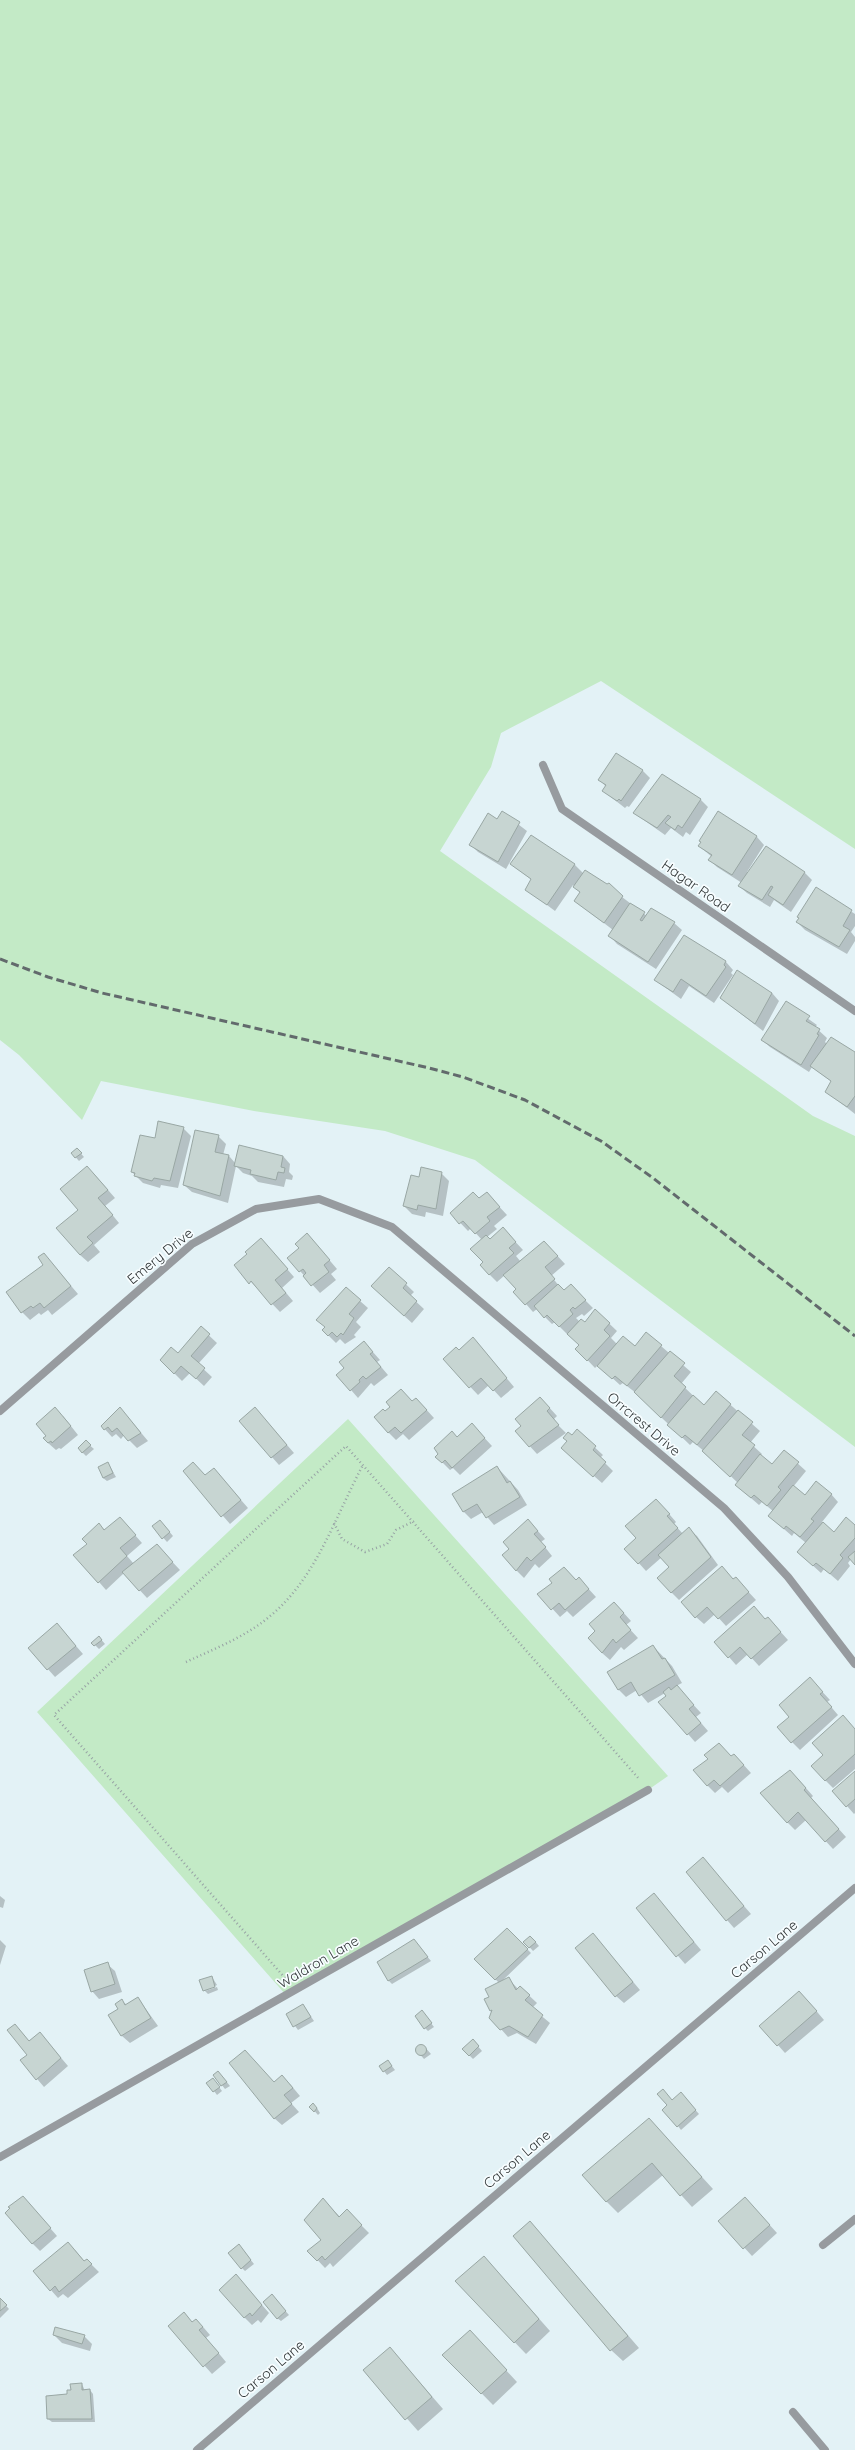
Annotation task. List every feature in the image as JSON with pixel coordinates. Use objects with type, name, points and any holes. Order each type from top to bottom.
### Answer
[{"type":"street","name":"Hagar Road","points":[[543,765],[562,809],[855,1011]]},
{"type":"street","name":"Emery Drive","points":[[0,1411],[192,1244],[256,1209],[319,1199],[392,1227]]},
{"type":"street","name":"Orrcrest Drive","points":[[392,1227],[724,1508],[788,1577],[855,1664]]},
{"type":"street","name":"Waldron Lane","points":[[0,2157],[648,1790]]},
{"type":"street","name":"Carson Lane","points":[[197,2450],[855,1888]]},
{"type":"street","points":[[823,2245],[855,2220]]},
{"type":"street","points":[[793,2412],[825,2450]]},
{"type":"path","points":[[291,1975],[284,1979],[54,1715],[346,1446],[414,1521],[648,1790]]},
{"type":"path","points":[[186,1662],[237,1639],[269,1617],[298,1587],[318,1557],[363,1465]]},
{"type":"path","points":[[334,1522],[342,1539],[365,1552],[386,1544],[396,1530],[414,1521]]},
{"type":"path","points":[[632,1784],[639,1780]]},
{"type":"green space","points":[[0,0],[855,0],[855,849],[601,681],[501,733],[491,767],[440,851],[813,1116],[855,1136],[855,1447],[475,1160],[385,1131],[254,1111],[101,1081],[82,1120],[19,1055],[0,1040]]},
{"type":"green space","points":[[348,1419],[668,1776],[648,1790],[286,1995],[37,1712]]},
{"type":"building","points":[[616,753],[643,770],[621,801],[619,799],[617,801],[602,791],[606,785],[598,780]]},
{"type":"building","points":[[662,774],[701,799],[682,828],[678,825],[675,830],[665,823],[671,817],[668,815],[657,828],[633,813]]},
{"type":"building","points":[[502,811],[520,822],[498,862],[469,845],[488,813],[497,819]]},
{"type":"building","points":[[718,811],[757,836],[732,875],[708,860],[712,855],[698,846],[701,842],[699,841]]},
{"type":"building","points":[[531,835],[575,864],[547,905],[525,890],[531,879],[510,864]]},
{"type":"building","points":[[766,846],[805,872],[783,905],[768,895],[773,887],[771,886],[762,900],[738,886]]},
{"type":"building","points":[[585,870],[607,884],[609,883],[623,896],[604,923],[574,901],[580,892],[573,887]]},
{"type":"building","points":[[816,887],[852,910],[843,926],[850,930],[839,947],[796,922],[799,918],[797,917]]},
{"type":"building","points":[[630,903],[645,912],[640,920],[642,921],[651,908],[675,922],[648,962],[608,936]]},
{"type":"building","points":[[684,935],[726,961],[724,965],[726,967],[706,996],[681,979],[673,992],[654,980]]},
{"type":"building","points":[[737,970],[772,993],[755,1024],[720,998]]},
{"type":"building","points":[[786,1001],[810,1016],[806,1021],[820,1029],[817,1034],[819,1035],[801,1065],[761,1040]]},
{"type":"building","points":[[831,1037],[855,1052],[855,1096],[847,1107],[825,1092],[831,1081],[810,1066]]},
{"type":"building","points":[[158,1121],[184,1127],[170,1181],[154,1178],[152,1181],[134,1176],[135,1173],[131,1172],[140,1135],[155,1138]]},
{"type":"building","points":[[195,1130],[219,1135],[215,1152],[229,1155],[220,1196],[183,1185]]},
{"type":"building","points":[[239,1145],[283,1156],[281,1167],[285,1168],[284,1173],[278,1172],[276,1180],[250,1174],[251,1170],[234,1166]]},
{"type":"building","points":[[77,1148],[82,1153],[75,1158],[71,1153]]},
{"type":"building","points":[[87,1166],[108,1190],[98,1198],[113,1215],[87,1237],[93,1243],[80,1255],[56,1228],[78,1210],[60,1189]]},
{"type":"building","points":[[421,1167],[442,1172],[436,1209],[418,1205],[417,1210],[403,1206],[411,1175],[419,1177]]},
{"type":"building","points":[[473,1192],[479,1198],[487,1192],[500,1207],[487,1217],[490,1221],[475,1234],[463,1221],[459,1224],[450,1213]]},
{"type":"building","points":[[503,1227],[516,1242],[509,1248],[514,1253],[489,1275],[480,1265],[483,1262],[470,1249],[486,1235],[490,1239]]},
{"type":"building","points":[[307,1233],[330,1260],[324,1265],[329,1272],[311,1286],[303,1276],[306,1273],[303,1269],[299,1272],[287,1258],[299,1248],[295,1244]]},
{"type":"building","points":[[261,1238],[288,1269],[275,1280],[286,1293],[271,1305],[251,1281],[249,1284],[234,1265],[247,1254],[245,1252]]},
{"type":"building","points":[[544,1241],[558,1256],[545,1267],[555,1279],[525,1305],[513,1292],[516,1289],[503,1275]]},
{"type":"building","points":[[44,1253],[71,1286],[44,1308],[40,1303],[33,1308],[31,1306],[21,1313],[6,1292],[43,1265],[38,1257]]},
{"type":"building","points":[[389,1267],[407,1283],[403,1288],[417,1301],[404,1316],[371,1286]]},
{"type":"building","points":[[558,1284],[564,1290],[571,1284],[586,1300],[575,1309],[573,1307],[570,1310],[573,1314],[559,1327],[547,1315],[544,1318],[534,1306]]},
{"type":"building","points":[[346,1287],[361,1300],[349,1314],[354,1318],[343,1335],[341,1333],[337,1337],[332,1332],[328,1336],[322,1330],[325,1327],[316,1320]]},
{"type":"building","points":[[595,1309],[610,1323],[604,1330],[610,1336],[587,1361],[575,1349],[579,1345],[567,1334],[581,1319],[585,1322]]},
{"type":"building","points":[[201,1326],[210,1334],[191,1356],[205,1368],[196,1379],[181,1366],[174,1374],[160,1360],[171,1347],[178,1353]]},
{"type":"building","points":[[646,1332],[662,1345],[627,1386],[615,1376],[612,1379],[597,1366],[623,1336],[635,1346]]},
{"type":"building","points":[[473,1337],[507,1378],[493,1391],[481,1378],[469,1388],[443,1359],[456,1347],[459,1350]]},
{"type":"building","points":[[364,1341],[373,1352],[370,1354],[381,1367],[366,1379],[363,1376],[359,1380],[360,1382],[350,1391],[336,1375],[344,1368],[339,1362]]},
{"type":"building","points":[[670,1351],[685,1363],[674,1376],[686,1387],[661,1418],[634,1392]]},
{"type":"building","points":[[401,1389],[412,1401],[416,1398],[427,1410],[401,1433],[395,1427],[388,1433],[374,1417],[383,1409],[385,1411],[390,1407],[386,1402]]},
{"type":"building","points":[[716,1391],[731,1404],[697,1445],[685,1435],[682,1438],[667,1425],[693,1395],[704,1405]]},
{"type":"building","points":[[540,1397],[550,1408],[547,1411],[559,1425],[529,1447],[515,1431],[521,1426],[515,1419]]},
{"type":"building","points":[[55,1407],[71,1426],[52,1443],[51,1441],[48,1443],[43,1438],[46,1436],[36,1424]]},
{"type":"building","points":[[120,1407],[141,1433],[128,1441],[117,1428],[112,1432],[108,1427],[104,1430],[101,1426]]},
{"type":"building","points":[[255,1407],[287,1445],[271,1458],[239,1421]]},
{"type":"building","points":[[738,1410],[753,1422],[742,1435],[755,1445],[730,1477],[702,1451]]},
{"type":"building","points":[[472,1423],[485,1438],[452,1468],[445,1460],[442,1463],[435,1457],[438,1454],[434,1448],[452,1431],[457,1437]]},
{"type":"building","points":[[577,1429],[596,1446],[593,1450],[606,1462],[593,1477],[561,1448],[567,1441],[563,1438],[568,1432],[572,1435]]},
{"type":"building","points":[[86,1440],[91,1445],[82,1453],[78,1448]]},
{"type":"building","points":[[784,1450],[799,1462],[778,1487],[781,1490],[767,1506],[754,1495],[751,1498],[735,1485],[760,1454],[772,1464]]},
{"type":"building","points":[[108,1462],[113,1473],[103,1478],[98,1467]]},
{"type":"building","points":[[193,1462],[205,1475],[214,1468],[241,1500],[221,1517],[183,1471]]},
{"type":"building","points":[[497,1466],[507,1483],[510,1481],[520,1497],[486,1518],[477,1504],[463,1512],[452,1494]]},
{"type":"building","points":[[816,1481],[832,1494],[811,1519],[814,1521],[800,1537],[786,1526],[784,1529],[768,1516],[793,1485],[805,1495]]},
{"type":"building","points":[[656,1499],[670,1514],[667,1516],[678,1528],[638,1564],[624,1549],[636,1538],[625,1526]]},
{"type":"building","points":[[120,1517],[136,1535],[120,1548],[127,1556],[98,1583],[73,1555],[87,1544],[82,1539],[99,1523],[104,1530]]},
{"type":"building","points":[[846,1517],[855,1525],[855,1538],[840,1555],[843,1558],[830,1574],[816,1563],[813,1566],[797,1552],[823,1522],[834,1532]]},
{"type":"building","points":[[528,1519],[538,1531],[534,1534],[546,1547],[531,1561],[527,1557],[516,1571],[502,1555],[509,1549],[503,1542]]},
{"type":"building","points":[[160,1520],[170,1532],[162,1539],[152,1526]]},
{"type":"building","points":[[689,1527],[711,1557],[671,1593],[657,1578],[669,1567],[658,1555]]},
{"type":"building","points":[[157,1544],[173,1562],[139,1591],[122,1572]]},
{"type":"building","points":[[855,1551],[855,1565],[848,1557]]},
{"type":"building","points":[[722,1566],[733,1579],[736,1577],[749,1592],[718,1619],[707,1607],[695,1618],[681,1602]]},
{"type":"building","points":[[564,1567],[576,1580],[579,1577],[589,1589],[565,1610],[559,1603],[551,1610],[537,1594],[552,1583],[549,1579]]},
{"type":"building","points":[[614,1602],[624,1613],[620,1617],[631,1630],[616,1643],[613,1639],[602,1653],[588,1638],[595,1631],[589,1624]]},
{"type":"building","points":[[754,1606],[765,1619],[768,1617],[781,1632],[751,1659],[740,1647],[728,1658],[714,1642]]},
{"type":"building","points":[[57,1623],[76,1646],[47,1670],[28,1648]]},
{"type":"building","points":[[99,1636],[102,1640],[94,1646],[91,1643]]},
{"type":"building","points":[[653,1645],[662,1659],[665,1658],[675,1675],[639,1696],[631,1682],[618,1690],[607,1672]]},
{"type":"building","points":[[810,1677],[823,1692],[820,1694],[832,1707],[791,1743],[777,1727],[789,1717],[779,1705]]},
{"type":"building","points":[[677,1685],[694,1705],[689,1709],[701,1723],[687,1735],[658,1702],[666,1696],[663,1692],[669,1687],[671,1690]]},
{"type":"building","points":[[843,1715],[855,1729],[855,1754],[825,1781],[811,1766],[823,1755],[812,1743]]},
{"type":"building","points":[[719,1743],[731,1756],[734,1754],[744,1765],[720,1786],[714,1780],[707,1786],[693,1770],[708,1759],[704,1755]]},
{"type":"building","points":[[790,1770],[806,1788],[804,1790],[839,1829],[825,1842],[798,1812],[787,1823],[760,1793]]},
{"type":"building","points":[[855,1771],[855,1799],[846,1807],[832,1791]]},
{"type":"building","points":[[703,1857],[744,1906],[726,1921],[686,1872]]},
{"type":"building","points":[[654,1893],[694,1942],[676,1957],[636,1908]]},
{"type":"building","points":[[507,1928],[528,1949],[495,1980],[474,1959]]},
{"type":"building","points":[[593,1933],[633,1982],[615,1997],[575,1948]]},
{"type":"building","points":[[530,1936],[536,1942],[529,1948],[523,1942]]},
{"type":"building","points":[[414,1939],[428,1957],[388,1981],[377,1962]]},
{"type":"building","points":[[108,1962],[115,1984],[91,1992],[84,1970]]},
{"type":"building","points":[[212,1976],[215,1987],[203,1991],[199,1980]]},
{"type":"building","points":[[509,1977],[516,1990],[520,1986],[530,1995],[525,2000],[543,2015],[528,2037],[509,2026],[500,2030],[489,2018],[492,2010],[490,2011],[484,1999],[489,1997],[485,1989]]},
{"type":"building","points":[[799,1991],[817,2011],[777,2046],[759,2026]]},
{"type":"building","points":[[138,1997],[151,2018],[121,2036],[108,2015],[118,2009],[115,2004],[122,1999],[125,2005]]},
{"type":"building","points":[[303,2004],[311,2017],[293,2027],[286,2014]]},
{"type":"building","points":[[422,2010],[432,2023],[424,2029],[415,2016]]},
{"type":"building","points":[[15,2024],[29,2041],[40,2032],[61,2058],[36,2080],[20,2060],[27,2055],[7,2030]]},
{"type":"building","points":[[473,2039],[479,2046],[469,2056],[462,2049]]},
{"type":"building","points":[[419,2045],[423,2045],[425,2046],[425,2054],[419,2055],[416,2052],[416,2048]]},
{"type":"building","points":[[245,2050],[274,2082],[282,2075],[293,2088],[284,2095],[292,2104],[274,2119],[229,2063]]},
{"type":"building","points":[[388,2060],[392,2066],[383,2072],[379,2066]]},
{"type":"building","points":[[218,2071],[227,2082],[221,2086],[213,2075]]},
{"type":"building","points":[[213,2078],[220,2087],[213,2092],[206,2083]]},
{"type":"building","points":[[663,2089],[672,2100],[681,2092],[696,2110],[677,2127],[662,2110],[667,2105],[657,2094]]},
{"type":"building","points":[[313,2103],[317,2108],[314,2112],[309,2107]]},
{"type":"building","points":[[649,2118],[702,2177],[680,2196],[652,2163],[606,2202],[582,2175]]},
{"type":"building","points":[[23,2196],[51,2228],[32,2244],[5,2213],[10,2208],[8,2207]]},
{"type":"building","points":[[745,2197],[770,2225],[743,2249],[718,2221]]},
{"type":"building","points":[[323,2198],[339,2217],[347,2209],[362,2225],[325,2260],[322,2256],[317,2261],[307,2251],[321,2240],[304,2220]]},
{"type":"building","points":[[530,2221],[628,2336],[610,2351],[513,2236]]},
{"type":"building","points":[[68,2242],[84,2261],[87,2259],[92,2264],[59,2292],[55,2286],[50,2291],[33,2271]]},
{"type":"building","points":[[239,2244],[251,2260],[241,2269],[228,2253]]},
{"type":"building","points":[[484,2256],[539,2319],[514,2343],[455,2281]]},
{"type":"building","points":[[236,2274],[262,2305],[252,2316],[250,2313],[244,2318],[219,2290]]},
{"type":"building","points":[[272,2294],[286,2311],[277,2319],[263,2302]]},
{"type":"building","points":[[0,2298],[7,2305],[0,2311]]},
{"type":"building","points":[[184,2312],[192,2322],[196,2319],[203,2327],[199,2330],[219,2353],[203,2367],[168,2326]]},
{"type":"building","points":[[55,2327],[85,2335],[82,2344],[53,2335]]},
{"type":"building","points":[[470,2330],[507,2370],[481,2394],[442,2355]]},
{"type":"building","points":[[390,2347],[432,2397],[405,2420],[363,2370]]},
{"type":"building","points":[[82,2383],[82,2390],[90,2389],[92,2419],[47,2419],[46,2396],[67,2394],[67,2390],[71,2390],[70,2384]]},
{"type":"railway","points":[[0,959],[48,977],[102,993],[429,1068],[463,1077],[525,1100],[601,1141],[653,1178],[855,1336]]}]
